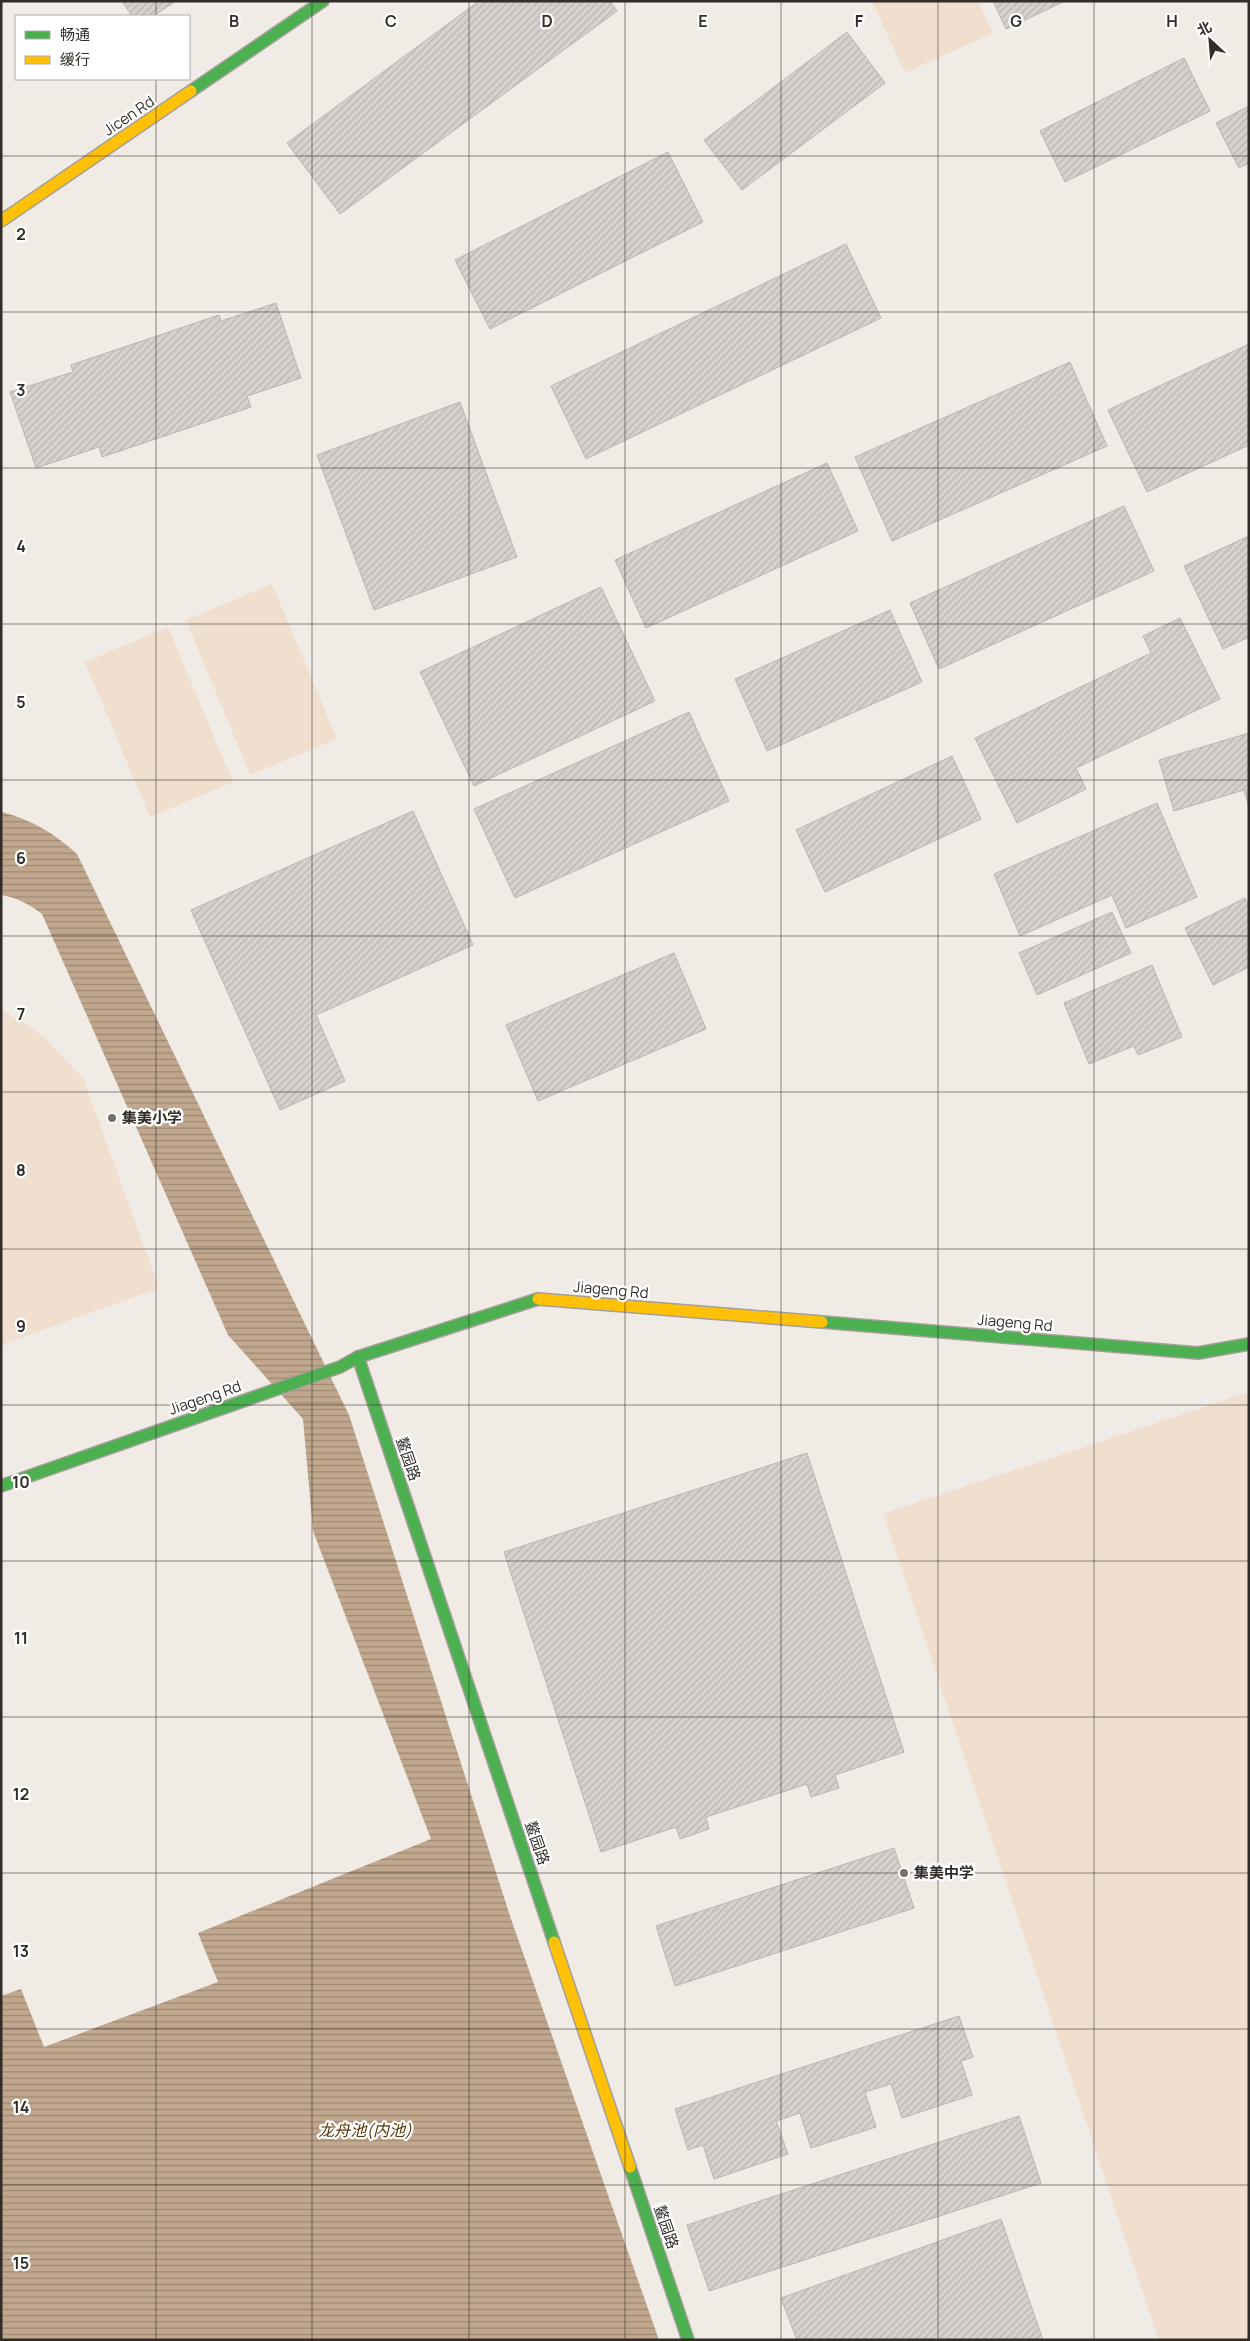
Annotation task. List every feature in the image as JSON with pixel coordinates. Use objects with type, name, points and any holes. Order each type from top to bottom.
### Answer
[{"type":"street","name":"Jicen Rd","points":[[1,221],[323,1]]},
{"type":"street","name":"Jiageng Rd","points":[[1,1486],[340,1367],[358,1356],[537,1299],[1198,1353],[1249,1344]]},
{"type":"street","name":"鳌园路","points":[[358,1356],[688,2340]]},
{"type":"shaded area","points":[[872,1],[978,1],[993,33],[905,73]]},
{"type":"shaded area","points":[[272,584],[337,739],[250,775],[186,620]]},
{"type":"shaded area","points":[[168,627],[233,782],[150,817],[85,662]]},
{"type":"shaded area","points":[[1,1011],[21,1021],[44,1037],[83,1078],[159,1288],[1,1345]]},
{"type":"shaded area","points":[[1249,1392],[1249,2340],[1159,2340],[883,1514]]},
{"type":"water","name":"龙舟池(内池)","points":[[2,812],[42,828],[77,854],[349,1415],[511,1919],[659,2340],[1,2340],[1,1996],[21,1989],[44,2047],[218,1982],[198,1933],[431,1839],[313,1531],[303,1419],[228,1335],[42,914],[23,902],[1,895]]},
{"type":"building","points":[[122,1],[176,1],[155,15],[131,15]]},
{"type":"building","points":[[479,1],[610,1],[617,11],[340,214],[287,143]]},
{"type":"building","points":[[993,1],[1065,1],[1006,29]]},
{"type":"building","points":[[847,32],[885,83],[742,190],[704,140]]},
{"type":"building","points":[[1184,58],[1210,111],[1065,182],[1040,131]]},
{"type":"building","points":[[1249,106],[1249,163],[1239,168],[1216,123]]},
{"type":"building","points":[[668,152],[703,222],[490,329],[455,260]]},
{"type":"building","points":[[846,244],[881,318],[586,459],[551,386]]},
{"type":"building","points":[[276,303],[301,378],[247,396],[251,407],[102,457],[99,447],[36,468],[10,392],[73,372],[71,365],[219,315],[221,321]]},
{"type":"building","points":[[1249,344],[1249,445],[1147,492],[1108,410]]},
{"type":"building","points":[[1070,362],[1107,446],[892,541],[855,457]]},
{"type":"building","points":[[460,402],[517,557],[374,610],[317,455]]},
{"type":"building","points":[[827,463],[858,531],[646,628],[615,560]]},
{"type":"building","points":[[1124,506],[1154,571],[939,669],[910,603]]},
{"type":"building","points":[[1249,536],[1249,637],[1223,649],[1184,566]]},
{"type":"building","points":[[601,587],[655,701],[474,786],[420,672]]},
{"type":"building","points":[[890,610],[922,682],[767,751],[735,679]]},
{"type":"building","points":[[1180,618],[1220,699],[1076,768],[1086,789],[1017,823],[975,738],[1151,653],[1143,636]]},
{"type":"building","points":[[689,712],[729,801],[515,898],[474,809]]},
{"type":"building","points":[[1249,733],[1249,807],[1244,790],[1174,811],[1159,760]]},
{"type":"building","points":[[952,756],[981,819],[825,892],[796,830]]},
{"type":"building","points":[[1157,803],[1197,897],[1126,928],[1112,895],[1020,936],[994,874]]},
{"type":"building","points":[[413,811],[473,945],[316,1015],[345,1081],[280,1110],[191,910]]},
{"type":"building","points":[[1245,898],[1249,906],[1249,967],[1213,985],[1185,928]]},
{"type":"building","points":[[1112,912],[1131,953],[1037,995],[1019,953]]},
{"type":"building","points":[[674,953],[706,1029],[538,1101],[506,1025]]},
{"type":"building","points":[[1152,965],[1182,1037],[1138,1055],[1134,1046],[1089,1064],[1064,1003]]},
{"type":"building","points":[[807,1453],[904,1752],[835,1775],[839,1788],[811,1797],[807,1784],[706,1817],[709,1829],[680,1839],[676,1827],[601,1852],[504,1552]]},
{"type":"building","points":[[894,1848],[914,1908],[675,1986],[656,1926]]},
{"type":"building","points":[[959,2016],[973,2057],[961,2061],[972,2095],[902,2118],[891,2084],[865,2092],[876,2127],[811,2148],[800,2113],[776,2121],[788,2154],[714,2179],[703,2145],[688,2150],[675,2109]]},
{"type":"building","points":[[1019,2116],[1041,2183],[709,2291],[687,2225]]},
{"type":"building","points":[[1001,2219],[1043,2340],[797,2340],[781,2298]]},
{"type":"traffic: fast","points":[[191,91],[323,1]]},
{"type":"traffic: fast","points":[[1,1486],[340,1367],[358,1357],[538,1299]]},
{"type":"traffic: fast","points":[[822,1322],[1198,1353],[1249,1344]]},
{"type":"traffic: fast","points":[[358,1357],[554,1942]]},
{"type":"traffic: fast","points":[[630,2167],[688,2340]]},
{"type":"traffic: slow","points":[[1,221],[191,91]]},
{"type":"traffic: slow","points":[[538,1299],[822,1322]]},
{"type":"traffic: slow","points":[[554,1942],[630,2167]]},
{"type":"place","name":"集美小学","points":[[112,1118]]},
{"type":"place","name":"集美中学","points":[[904,1873]]}]
